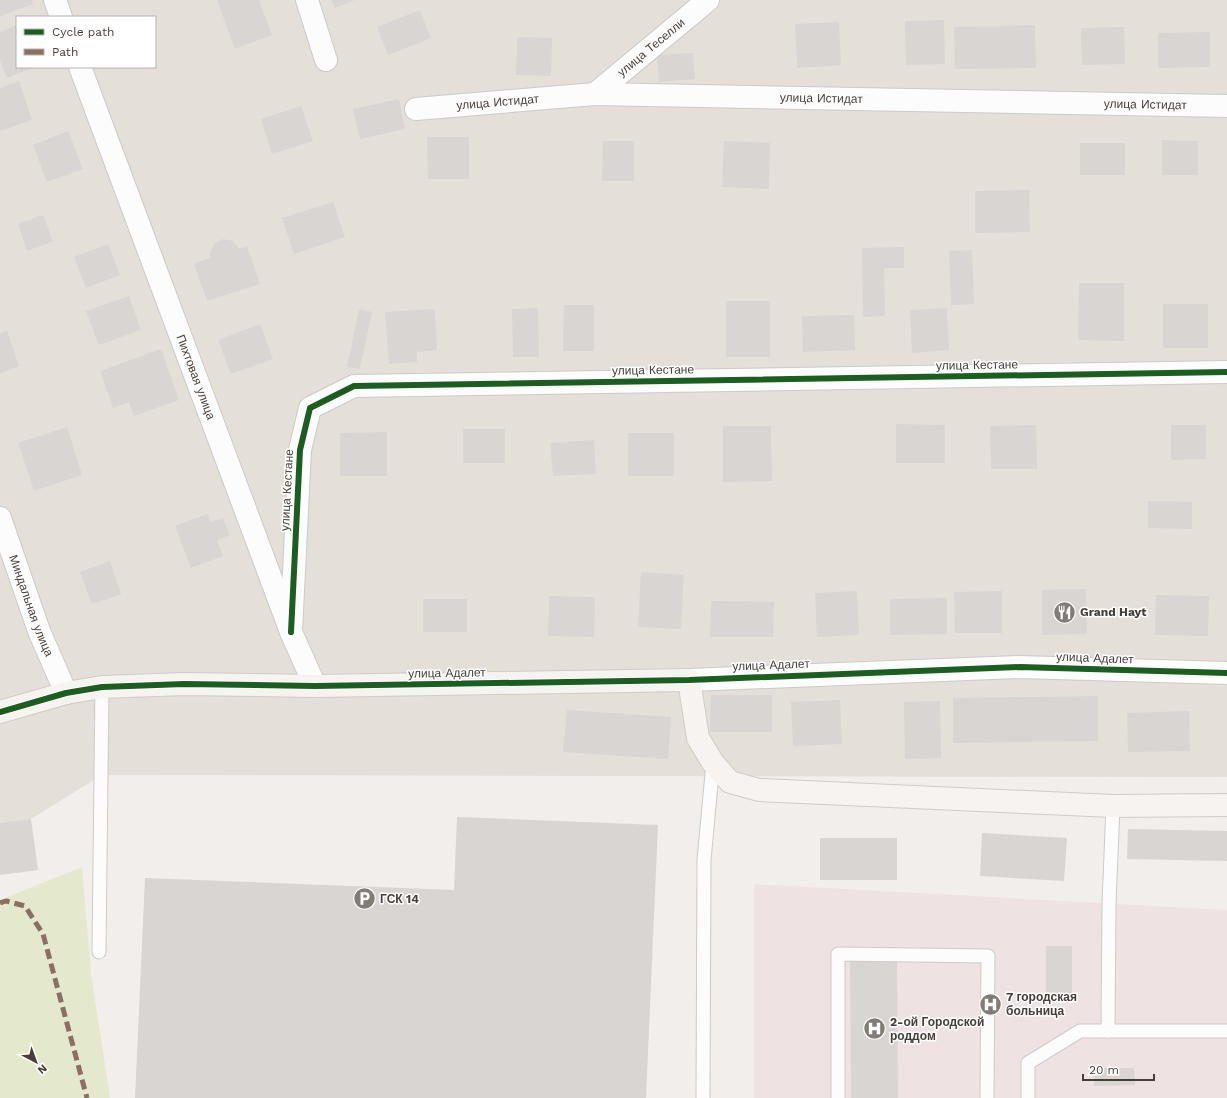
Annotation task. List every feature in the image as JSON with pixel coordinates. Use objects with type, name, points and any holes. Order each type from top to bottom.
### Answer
[{"type":"street","points":[[55,0],[61,16]]},
{"type":"street","points":[[307,0],[326,60]]},
{"type":"street","name":"улица Теселли","points":[[595,94],[708,0]]},
{"type":"street","name":"Пихтовая улица","points":[[80,68],[291,632],[315,686]]},
{"type":"street","name":"улица Истидат","points":[[416,110],[595,94],[1227,106]]},
{"type":"street","name":"улица Кестане","points":[[291,632],[300,450],[310,408],[354,386],[1227,372]]},
{"type":"street","name":"Миндальная улица","points":[[0,518],[39,631],[66,693]]},
{"type":"street","name":"улица Адалет","points":[[0,712],[66,693],[102,687],[184,684],[315,686],[689,680],[1020,667],[1227,673]]},
{"type":"street","points":[[689,680],[698,738],[713,763],[730,782],[759,790],[1113,806],[1227,805]]},
{"type":"lane","points":[[99,952],[102,687]]},
{"type":"lane","points":[[703,1098],[704,860],[713,763]]},
{"type":"lane","points":[[1108,1031],[1109,904],[1113,806]]},
{"type":"lane","points":[[838,1098],[838,954],[988,956],[987,1098]]},
{"type":"lane","points":[[1028,1098],[1028,1063],[1080,1031],[1227,1031]]},
{"type":"shaded area","points":[[0,0],[1227,0],[1227,777],[102,775],[0,838]]},
{"type":"shaded area","name":"7 городская больница","points":[[754,884],[1227,910],[1227,1098],[754,1098]]},
{"type":"green space","points":[[82,867],[91,973],[110,1098],[0,1098],[0,900]]},
{"type":"building","points":[[0,0],[32,0],[33,4],[0,16]]},
{"type":"building","points":[[217,0],[259,0],[272,35],[235,49]]},
{"type":"building","points":[[332,0],[355,0],[335,8]]},
{"type":"building","points":[[420,10],[431,38],[388,55],[377,27]]},
{"type":"building","points":[[944,20],[945,64],[906,65],[905,21]]},
{"type":"building","points":[[839,22],[841,65],[797,68],[795,24]]},
{"type":"building","points":[[16,25],[16,68],[32,68],[7,78],[0,60],[0,32]]},
{"type":"building","points":[[1035,25],[1036,68],[955,69],[954,27]]},
{"type":"building","points":[[1124,27],[1125,64],[1082,65],[1081,28]]},
{"type":"building","points":[[1210,32],[1210,67],[1158,68],[1158,33]]},
{"type":"building","points":[[517,37],[552,38],[551,76],[516,75]]},
{"type":"building","points":[[693,53],[695,79],[659,82],[657,55]]},
{"type":"building","points":[[19,81],[32,120],[0,131],[0,88]]},
{"type":"building","points":[[399,99],[405,129],[360,139],[353,109]]},
{"type":"building","points":[[301,106],[313,141],[272,154],[261,119]]},
{"type":"building","points":[[68,131],[83,169],[47,182],[33,145]]},
{"type":"building","points":[[427,137],[469,137],[469,179],[428,179]]},
{"type":"building","points":[[1162,140],[1198,141],[1198,175],[1162,175]]},
{"type":"building","points":[[603,141],[634,141],[634,181],[602,181]]},
{"type":"building","points":[[724,141],[770,143],[769,189],[722,187]]},
{"type":"building","points":[[1080,143],[1125,143],[1125,175],[1080,175]]},
{"type":"building","points":[[1029,190],[1030,232],[975,233],[975,191]]},
{"type":"building","points":[[333,202],[345,237],[294,254],[282,218]]},
{"type":"building","points":[[43,215],[53,241],[27,251],[18,224]]},
{"type":"building","points":[[223,239],[233,241],[240,249],[247,246],[260,284],[207,301],[194,264],[210,258],[210,253],[214,244]]},
{"type":"building","points":[[108,244],[120,275],[86,288],[74,257]]},
{"type":"building","points":[[904,247],[904,268],[884,268],[885,316],[863,317],[862,248]]},
{"type":"building","points":[[972,250],[974,304],[951,305],[949,251]]},
{"type":"building","points":[[1079,283],[1124,283],[1124,341],[1078,340]]},
{"type":"building","points":[[129,296],[141,330],[99,345],[86,311]]},
{"type":"building","points":[[726,301],[770,301],[770,357],[726,357]]},
{"type":"building","points":[[1163,304],[1208,304],[1208,348],[1163,348]]},
{"type":"building","points":[[564,305],[594,305],[594,351],[563,351]]},
{"type":"building","points":[[538,308],[539,357],[513,357],[512,309]]},
{"type":"building","points":[[947,308],[949,350],[912,353],[910,310]]},
{"type":"building","points":[[359,309],[372,312],[360,369],[347,367]]},
{"type":"building","points":[[435,309],[437,350],[417,352],[417,362],[389,364],[385,312]]},
{"type":"building","points":[[854,315],[855,350],[803,352],[802,316]]},
{"type":"building","points":[[260,324],[273,359],[231,374],[218,340]]},
{"type":"building","points":[[7,331],[19,366],[0,374],[0,333]]},
{"type":"building","points":[[161,349],[179,400],[134,416],[129,402],[113,408],[100,371]]},
{"type":"building","points":[[896,424],[945,425],[945,463],[896,463]]},
{"type":"building","points":[[1036,425],[1037,469],[991,469],[990,426]]},
{"type":"building","points":[[1171,425],[1206,425],[1206,459],[1171,460]]},
{"type":"building","points":[[723,426],[771,426],[772,481],[723,482]]},
{"type":"building","points":[[67,427],[82,475],[34,491],[18,443]]},
{"type":"building","points":[[463,429],[505,429],[505,463],[463,463]]},
{"type":"building","points":[[387,432],[387,476],[340,476],[340,433]]},
{"type":"building","points":[[628,433],[674,433],[674,476],[628,476]]},
{"type":"building","points":[[594,440],[596,474],[553,476],[550,443]]},
{"type":"building","points":[[1148,501],[1192,502],[1192,529],[1148,528]]},
{"type":"building","points":[[208,514],[210,522],[223,518],[230,535],[217,540],[223,556],[191,568],[175,526]]},
{"type":"building","points":[[110,561],[121,594],[92,604],[80,572]]},
{"type":"building","points":[[641,572],[684,575],[681,629],[638,627]]},
{"type":"building","points":[[1086,589],[1087,634],[1042,635],[1042,590]]},
{"type":"building","points":[[857,591],[859,635],[817,637],[815,593]]},
{"type":"building","points":[[1002,591],[1002,633],[955,633],[954,592]]},
{"type":"building","points":[[1156,595],[1209,596],[1208,636],[1155,635]]},
{"type":"building","points":[[549,596],[595,597],[594,637],[548,636]]},
{"type":"building","points":[[947,598],[947,634],[890,635],[890,599]]},
{"type":"building","points":[[423,599],[467,599],[467,632],[423,632]]},
{"type":"building","points":[[711,601],[774,602],[773,637],[710,637]]},
{"type":"building","points":[[711,695],[772,695],[772,732],[710,732]]},
{"type":"building","points":[[1098,696],[1098,741],[953,743],[953,698]]},
{"type":"building","points":[[840,700],[842,744],[793,746],[791,702]]},
{"type":"building","points":[[940,701],[941,758],[905,759],[904,702]]},
{"type":"building","points":[[567,710],[671,717],[668,759],[563,752]]},
{"type":"building","points":[[1189,711],[1190,751],[1128,752],[1127,713]]},
{"type":"building","points":[[457,817],[658,825],[646,1098],[135,1098],[145,878],[454,890]]},
{"type":"building","points":[[31,819],[38,870],[0,875],[0,823]]},
{"type":"building","points":[[1128,829],[1227,831],[1227,861],[1127,859]]},
{"type":"building","points":[[982,833],[1067,838],[1064,881],[980,876]]},
{"type":"building","points":[[820,838],[897,838],[897,880],[820,880]]},
{"type":"building","points":[[1046,946],[1072,946],[1072,997],[1046,998]]},
{"type":"building","name":"2-ой Городской роддом","points":[[850,960],[897,960],[898,1098],[851,1098]]},
{"type":"building","points":[[1094,1068],[1134,1068],[1135,1085],[1094,1086]]},
{"type":"marked path","points":[[0,903],[6,901],[25,906],[43,934],[87,1098]]},
{"type":"cycle path","points":[[291,632],[300,450],[310,408],[354,386],[1227,372]]},
{"type":"cycle path","points":[[0,712],[66,693],[102,687],[184,684],[315,686],[689,680],[1020,667],[1227,673]]},
{"type":"place","name":"Grand Hayt","points":[[1064,612]]},
{"type":"place","name":"ГСК 14","points":[[364,899]]},
{"type":"place","name":"7 городская больница","points":[[991,1004]]},
{"type":"place","name":"2-ой Городской роддом","points":[[874,1029]]}]
